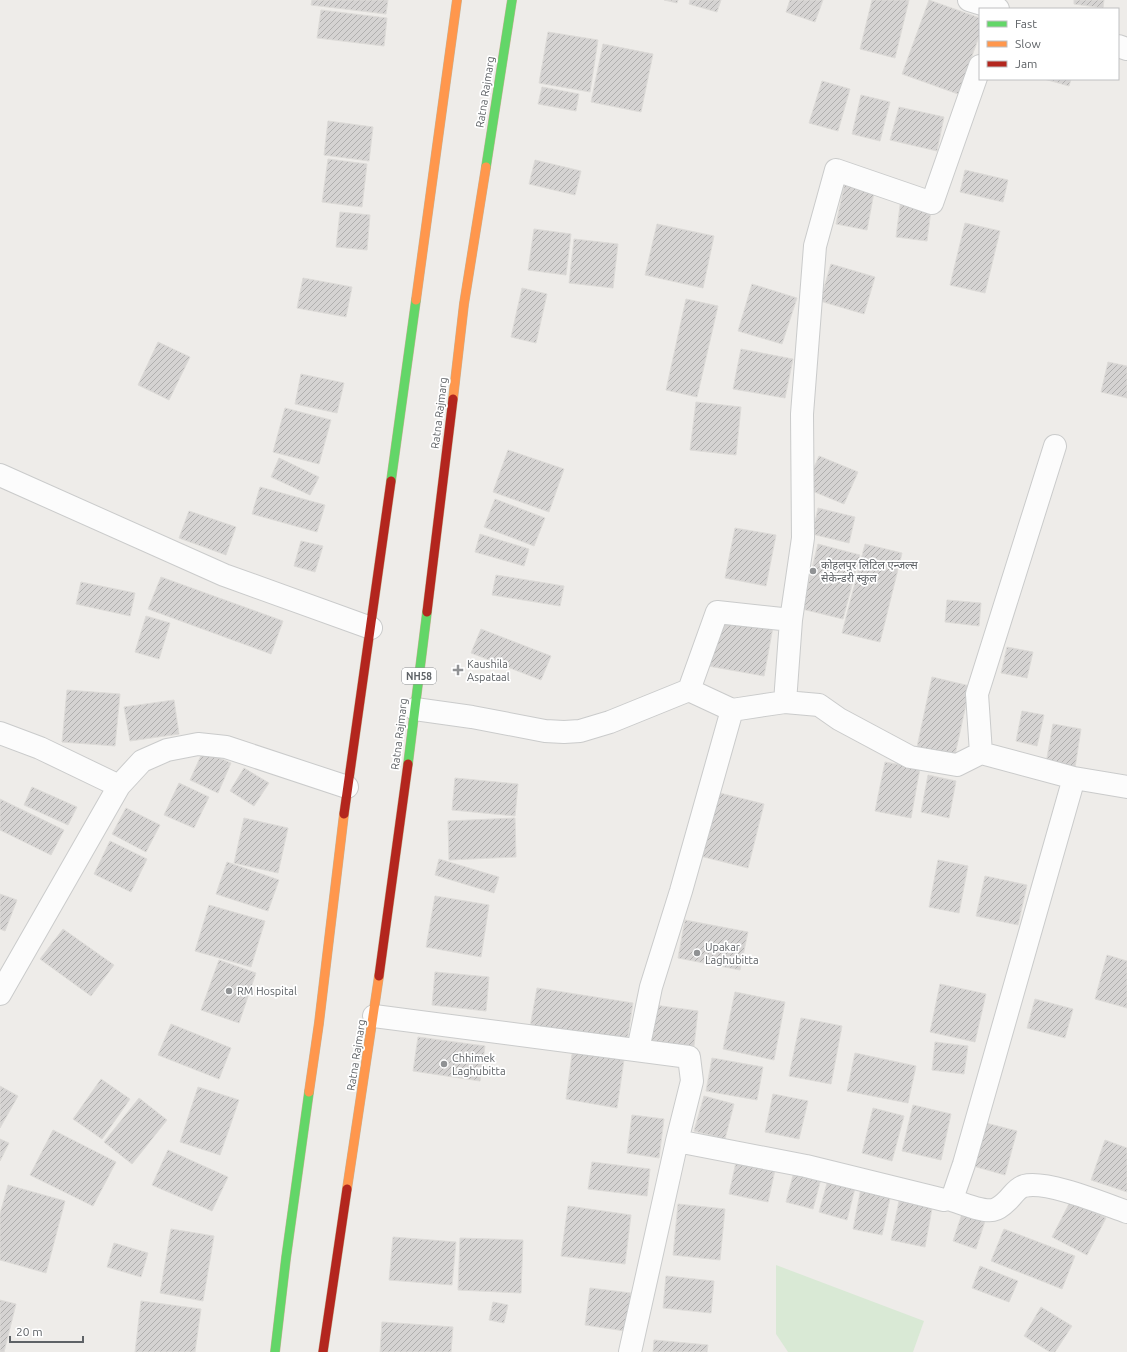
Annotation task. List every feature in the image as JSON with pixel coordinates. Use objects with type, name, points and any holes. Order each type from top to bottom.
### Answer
[{"type":"highway","points":[[275,1352],[347,787],[371,628],[457,0]]},
{"type":"highway","name":"Ratna Rajmarg","points":[[323,1352],[374,1016],[415,709],[464,304],[512,0]]},
{"type":"street","points":[[969,0],[995,8]]},
{"type":"street","points":[[785,702],[791,620],[803,538],[802,414],[815,246],[836,170],[932,203],[979,69]]},
{"type":"street","points":[[981,753],[977,694],[1055,446]]},
{"type":"street","points":[[0,475],[224,575],[371,628]]},
{"type":"street","points":[[689,690],[717,612],[791,620]]},
{"type":"street","points":[[415,709],[472,717],[545,731],[580,731],[610,722],[689,690],[732,710],[785,702],[819,705],[839,719],[910,757],[957,765],[981,753],[1074,778],[1127,787]]},
{"type":"street","points":[[638,1050],[651,987],[732,710]]},
{"type":"street","points":[[0,733],[40,748],[119,786]]},
{"type":"street","points":[[0,994],[119,786],[142,761],[167,750],[198,744],[226,747],[347,787]]},
{"type":"street","points":[[949,1200],[953,1196],[964,1164],[1074,778]]},
{"type":"street","points":[[374,1016],[689,1057],[692,1081],[677,1141],[630,1352]]},
{"type":"street","points":[[677,1141],[806,1166],[986,1210],[994,1210],[1000,1207],[1017,1189],[1024,1186],[1036,1185],[1064,1190],[1127,1212]]},
{"type":"green space","points":[[776,1265],[924,1321],[913,1352],[788,1352],[776,1334]]},
{"type":"building","points":[[312,0],[388,0],[386,14],[311,5]]},
{"type":"building","points":[[664,0],[678,0],[677,3]]},
{"type":"building","points":[[690,0],[721,0],[717,12],[689,4]]},
{"type":"building","points":[[790,0],[823,0],[815,22],[786,12]]},
{"type":"building","points":[[872,0],[909,0],[895,58],[860,49]]},
{"type":"building","points":[[929,0],[979,18],[979,37],[958,94],[902,74]]},
{"type":"building","points":[[1074,0],[1104,0],[1103,8],[1074,4]]},
{"type":"building","points":[[321,10],[387,18],[384,46],[317,38]]},
{"type":"building","points":[[548,32],[598,40],[590,92],[539,83]]},
{"type":"building","points":[[603,44],[653,54],[641,112],[591,102]]},
{"type":"building","points":[[1048,80],[1071,80],[1069,86]]},
{"type":"building","points":[[822,81],[850,89],[838,131],[809,123]]},
{"type":"building","points":[[542,87],[579,94],[576,111],[538,104]]},
{"type":"building","points":[[861,95],[890,102],[880,141],[852,134]]},
{"type":"building","points":[[899,107],[944,117],[937,151],[890,140]]},
{"type":"building","points":[[328,121],[373,127],[369,161],[324,155]]},
{"type":"building","points":[[328,159],[367,164],[362,207],[322,202]]},
{"type":"building","points":[[535,160],[581,171],[575,195],[529,184]]},
{"type":"building","points":[[965,170],[1008,180],[1003,202],[960,192]]},
{"type":"building","points":[[845,182],[875,187],[867,230],[836,224]]},
{"type":"building","points":[[901,198],[932,202],[927,241],[896,237]]},
{"type":"building","points":[[340,212],[370,215],[367,250],[336,247]]},
{"type":"building","points":[[965,223],[1000,231],[985,293],[950,285]]},
{"type":"building","points":[[657,224],[714,236],[703,288],[645,275]]},
{"type":"building","points":[[534,229],[571,234],[566,275],[528,270]]},
{"type":"building","points":[[574,239],[618,244],[613,288],[569,283]]},
{"type":"building","points":[[831,264],[875,277],[864,314],[820,301]]},
{"type":"building","points":[[303,278],[352,287],[346,317],[297,308]]},
{"type":"building","points":[[752,284],[797,298],[782,344],[738,331]]},
{"type":"building","points":[[522,288],[547,294],[536,343],[511,337]]},
{"type":"building","points":[[686,299],[718,306],[697,397],[666,390]]},
{"type":"building","points":[[158,342],[190,357],[169,400],[138,385]]},
{"type":"building","points":[[741,349],[793,359],[785,398],[733,389]]},
{"type":"building","points":[[1108,362],[1127,366],[1127,398],[1101,392]]},
{"type":"building","points":[[301,374],[344,383],[337,413],[295,404]]},
{"type":"building","points":[[696,402],[741,407],[736,455],[690,450]]},
{"type":"building","points":[[285,408],[331,420],[319,464],[273,452]]},
{"type":"building","points":[[508,450],[564,469],[549,512],[493,492]]},
{"type":"building","points":[[819,456],[858,472],[844,504],[805,488]]},
{"type":"building","points":[[279,458],[319,477],[310,495],[271,477]]},
{"type":"building","points":[[260,487],[325,505],[317,532],[252,514]]},
{"type":"building","points":[[495,499],[545,518],[534,546],[484,527]]},
{"type":"building","points":[[818,508],[855,517],[849,543],[812,534]]},
{"type":"building","points":[[189,511],[236,527],[226,555],[179,538]]},
{"type":"building","points":[[735,528],[776,535],[766,586],[725,578]]},
{"type":"building","points":[[480,534],[529,549],[524,566],[475,552]]},
{"type":"building","points":[[301,541],[323,546],[315,572],[294,566]]},
{"type":"building","points":[[818,544],[860,555],[843,619],[802,609]]},
{"type":"building","points":[[865,544],[902,553],[880,642],[842,633]]},
{"type":"building","points":[[496,575],[564,586],[560,606],[492,595]]},
{"type":"building","points":[[161,577],[283,621],[271,654],[148,609]]},
{"type":"building","points":[[81,582],[135,593],[130,616],[76,604]]},
{"type":"building","points":[[947,600],[981,603],[979,626],[945,622]]},
{"type":"building","points":[[146,616],[170,623],[159,659],[135,652]]},
{"type":"building","points":[[717,618],[773,627],[764,676],[708,666]]},
{"type":"building","points":[[481,629],[551,656],[541,680],[471,653]]},
{"type":"building","points":[[1007,647],[1033,652],[1027,678],[1001,673]]},
{"type":"building","points":[[932,677],[970,686],[955,755],[917,747]]},
{"type":"building","points":[[67,690],[120,694],[115,746],[62,742]]},
{"type":"building","points":[[174,700],[179,734],[130,741],[124,707]]},
{"type":"building","points":[[1022,711],[1044,715],[1037,746],[1016,741]]},
{"type":"building","points":[[1053,724],[1081,729],[1075,768],[1046,763]]},
{"type":"building","points":[[203,751],[231,763],[218,793],[190,780]]},
{"type":"building","points":[[885,762],[920,768],[911,818],[875,811]]},
{"type":"building","points":[[244,768],[269,783],[254,806],[230,791]]},
{"type":"building","points":[[928,775],[956,781],[949,818],[921,812]]},
{"type":"building","points":[[455,778],[518,784],[515,816],[452,810]]},
{"type":"building","points":[[179,783],[209,797],[194,828],[164,815]]},
{"type":"building","points":[[32,787],[77,807],[68,825],[24,805]]},
{"type":"building","points":[[716,792],[764,804],[748,868],[700,856]]},
{"type":"building","points":[[0,799],[64,830],[51,855],[0,830]]},
{"type":"building","points":[[126,808],[160,825],[146,852],[112,834]]},
{"type":"building","points":[[244,818],[288,828],[278,873],[234,863]]},
{"type":"building","points":[[515,818],[516,857],[449,860],[448,821]]},
{"type":"building","points":[[110,841],[147,859],[131,892],[94,874]]},
{"type":"building","points":[[439,859],[499,877],[494,893],[435,875]]},
{"type":"building","points":[[938,860],[968,866],[959,913],[929,907]]},
{"type":"building","points":[[227,862],[279,880],[268,911],[216,894]]},
{"type":"building","points":[[985,876],[1027,885],[1018,925],[976,916]]},
{"type":"building","points":[[0,894],[17,900],[5,931],[0,929]]},
{"type":"building","points":[[435,896],[489,905],[481,957],[426,947]]},
{"type":"building","points":[[209,905],[265,921],[251,967],[195,951]]},
{"type":"building","points":[[685,920],[748,932],[740,970],[678,958]]},
{"type":"building","points":[[63,929],[114,965],[91,996],[40,959]]},
{"type":"building","points":[[1107,955],[1127,961],[1127,1008],[1095,999]]},
{"type":"building","name":"RM Hospital","points":[[219,960],[256,973],[239,1023],[201,1010]]},
{"type":"building","points":[[435,972],[489,977],[486,1011],[432,1005]]},
{"type":"building","points":[[940,984],[986,994],[975,1042],[930,1032]]},
{"type":"building","points":[[537,988],[633,1003],[627,1042],[530,1027]]},
{"type":"building","points":[[735,992],[785,1002],[774,1060],[723,1049]]},
{"type":"building","points":[[1035,999],[1073,1009],[1065,1038],[1027,1028]]},
{"type":"building","points":[[654,1005],[698,1011],[694,1046],[649,1041]]},
{"type":"building","points":[[801,1018],[842,1026],[831,1084],[789,1076]]},
{"type":"building","points":[[171,1024],[231,1048],[219,1079],[158,1055]]},
{"type":"building","points":[[418,1037],[485,1046],[480,1081],[413,1071]]},
{"type":"building","points":[[935,1042],[968,1046],[964,1074],[932,1070]]},
{"type":"building","points":[[573,1047],[625,1053],[617,1108],[566,1099]]},
{"type":"building","points":[[855,1053],[916,1066],[908,1103],[847,1091]]},
{"type":"building","points":[[712,1058],[763,1067],[757,1100],[706,1091]]},
{"type":"building","points":[[101,1079],[130,1099],[102,1139],[73,1119]]},
{"type":"building","points":[[0,1086],[18,1096],[0,1128]]},
{"type":"building","points":[[198,1087],[239,1100],[220,1155],[180,1142]]},
{"type":"building","points":[[773,1094],[808,1101],[799,1139],[765,1132]]},
{"type":"building","points":[[704,1096],[734,1104],[725,1139],[694,1131]]},
{"type":"building","points":[[139,1098],[167,1120],[132,1164],[104,1142]]},
{"type":"building","points":[[913,1105],[951,1114],[941,1160],[902,1151]]},
{"type":"building","points":[[873,1108],[904,1116],[892,1161],[862,1153]]},
{"type":"building","points":[[632,1115],[664,1119],[659,1158],[627,1153]]},
{"type":"building","points":[[978,1121],[1017,1131],[1005,1175],[966,1164]]},
{"type":"building","points":[[53,1130],[116,1162],[93,1206],[30,1175]]},
{"type":"building","points":[[0,1139],[9,1143],[0,1161]]},
{"type":"building","points":[[1105,1140],[1127,1148],[1127,1192],[1091,1180]]},
{"type":"building","points":[[168,1150],[228,1177],[212,1211],[152,1185]]},
{"type":"building","points":[[592,1162],[650,1169],[647,1196],[588,1189]]},
{"type":"building","points":[[736,1162],[775,1170],[768,1202],[729,1194]]},
{"type":"building","points":[[795,1168],[822,1175],[813,1209],[786,1202]]},
{"type":"building","points":[[829,1176],[856,1184],[847,1220],[819,1212]]},
{"type":"building","points":[[8,1185],[65,1201],[46,1273],[0,1260],[0,1214]]},
{"type":"building","points":[[861,1188],[891,1194],[882,1235],[853,1229]]},
{"type":"building","points":[[900,1196],[933,1203],[925,1247],[891,1240]]},
{"type":"building","points":[[1071,1200],[1106,1218],[1087,1255],[1052,1237]]},
{"type":"building","points":[[678,1204],[725,1209],[720,1260],[673,1255]]},
{"type":"building","points":[[568,1206],[631,1215],[625,1264],[561,1256]]},
{"type":"building","points":[[963,1211],[986,1218],[976,1249],[953,1241]]},
{"type":"building","points":[[171,1229],[214,1236],[203,1301],[160,1293]]},
{"type":"building","points":[[1004,1229],[1075,1256],[1062,1289],[991,1261]]},
{"type":"building","points":[[393,1237],[456,1242],[452,1285],[389,1280]]},
{"type":"building","points":[[460,1238],[523,1240],[521,1293],[458,1290]]},
{"type":"building","points":[[114,1243],[148,1253],[141,1277],[107,1267]]},
{"type":"building","points":[[980,1266],[1018,1281],[1009,1302],[972,1288]]},
{"type":"building","points":[[666,1276],[714,1281],[711,1313],[663,1308]]},
{"type":"building","points":[[590,1288],[631,1293],[625,1331],[585,1325]]},
{"type":"building","points":[[0,1300],[16,1304],[4,1352],[0,1352]]},
{"type":"building","points":[[141,1301],[201,1309],[195,1352],[135,1352]]},
{"type":"building","points":[[493,1302],[508,1305],[504,1323],[489,1320]]},
{"type":"building","points":[[1041,1307],[1072,1326],[1055,1352],[1050,1352],[1024,1336]]},
{"type":"building","points":[[382,1322],[453,1327],[451,1352],[380,1352]]},
{"type":"building","points":[[654,1340],[708,1345],[707,1352],[653,1352]]},
{"type":"traffic: fast","points":[[486,167],[512,0]]},
{"type":"traffic: fast","points":[[391,481],[416,300]]},
{"type":"traffic: fast","points":[[408,764],[427,612]]},
{"type":"traffic: fast","points":[[275,1352],[286,1258],[309,1092]]},
{"type":"traffic: slow","points":[[416,300],[457,0]]},
{"type":"traffic: slow","points":[[453,399],[464,304],[486,167]]},
{"type":"traffic: slow","points":[[309,1092],[319,1023],[344,814]]},
{"type":"traffic: slow","points":[[347,1189],[379,976]]},
{"type":"traffic: jam","points":[[427,612],[453,399]]},
{"type":"traffic: jam","points":[[344,814],[391,481]]},
{"type":"traffic: jam","points":[[379,976],[408,764]]},
{"type":"traffic: jam","points":[[323,1352],[347,1189]]},
{"type":"place","name":"कोहलपुर लिटिल एन्जल्स सेकेन्डरी स्कुल","points":[[813,571]]},
{"type":"place","name":"Kaushila Aspataal","points":[[458,670]]},
{"type":"place","name":"Upakar Laghubitta","points":[[697,953]]},
{"type":"place","name":"RM Hospital","points":[[229,991]]},
{"type":"place","name":"Chhimek Laghubitta","points":[[444,1064]]}]
